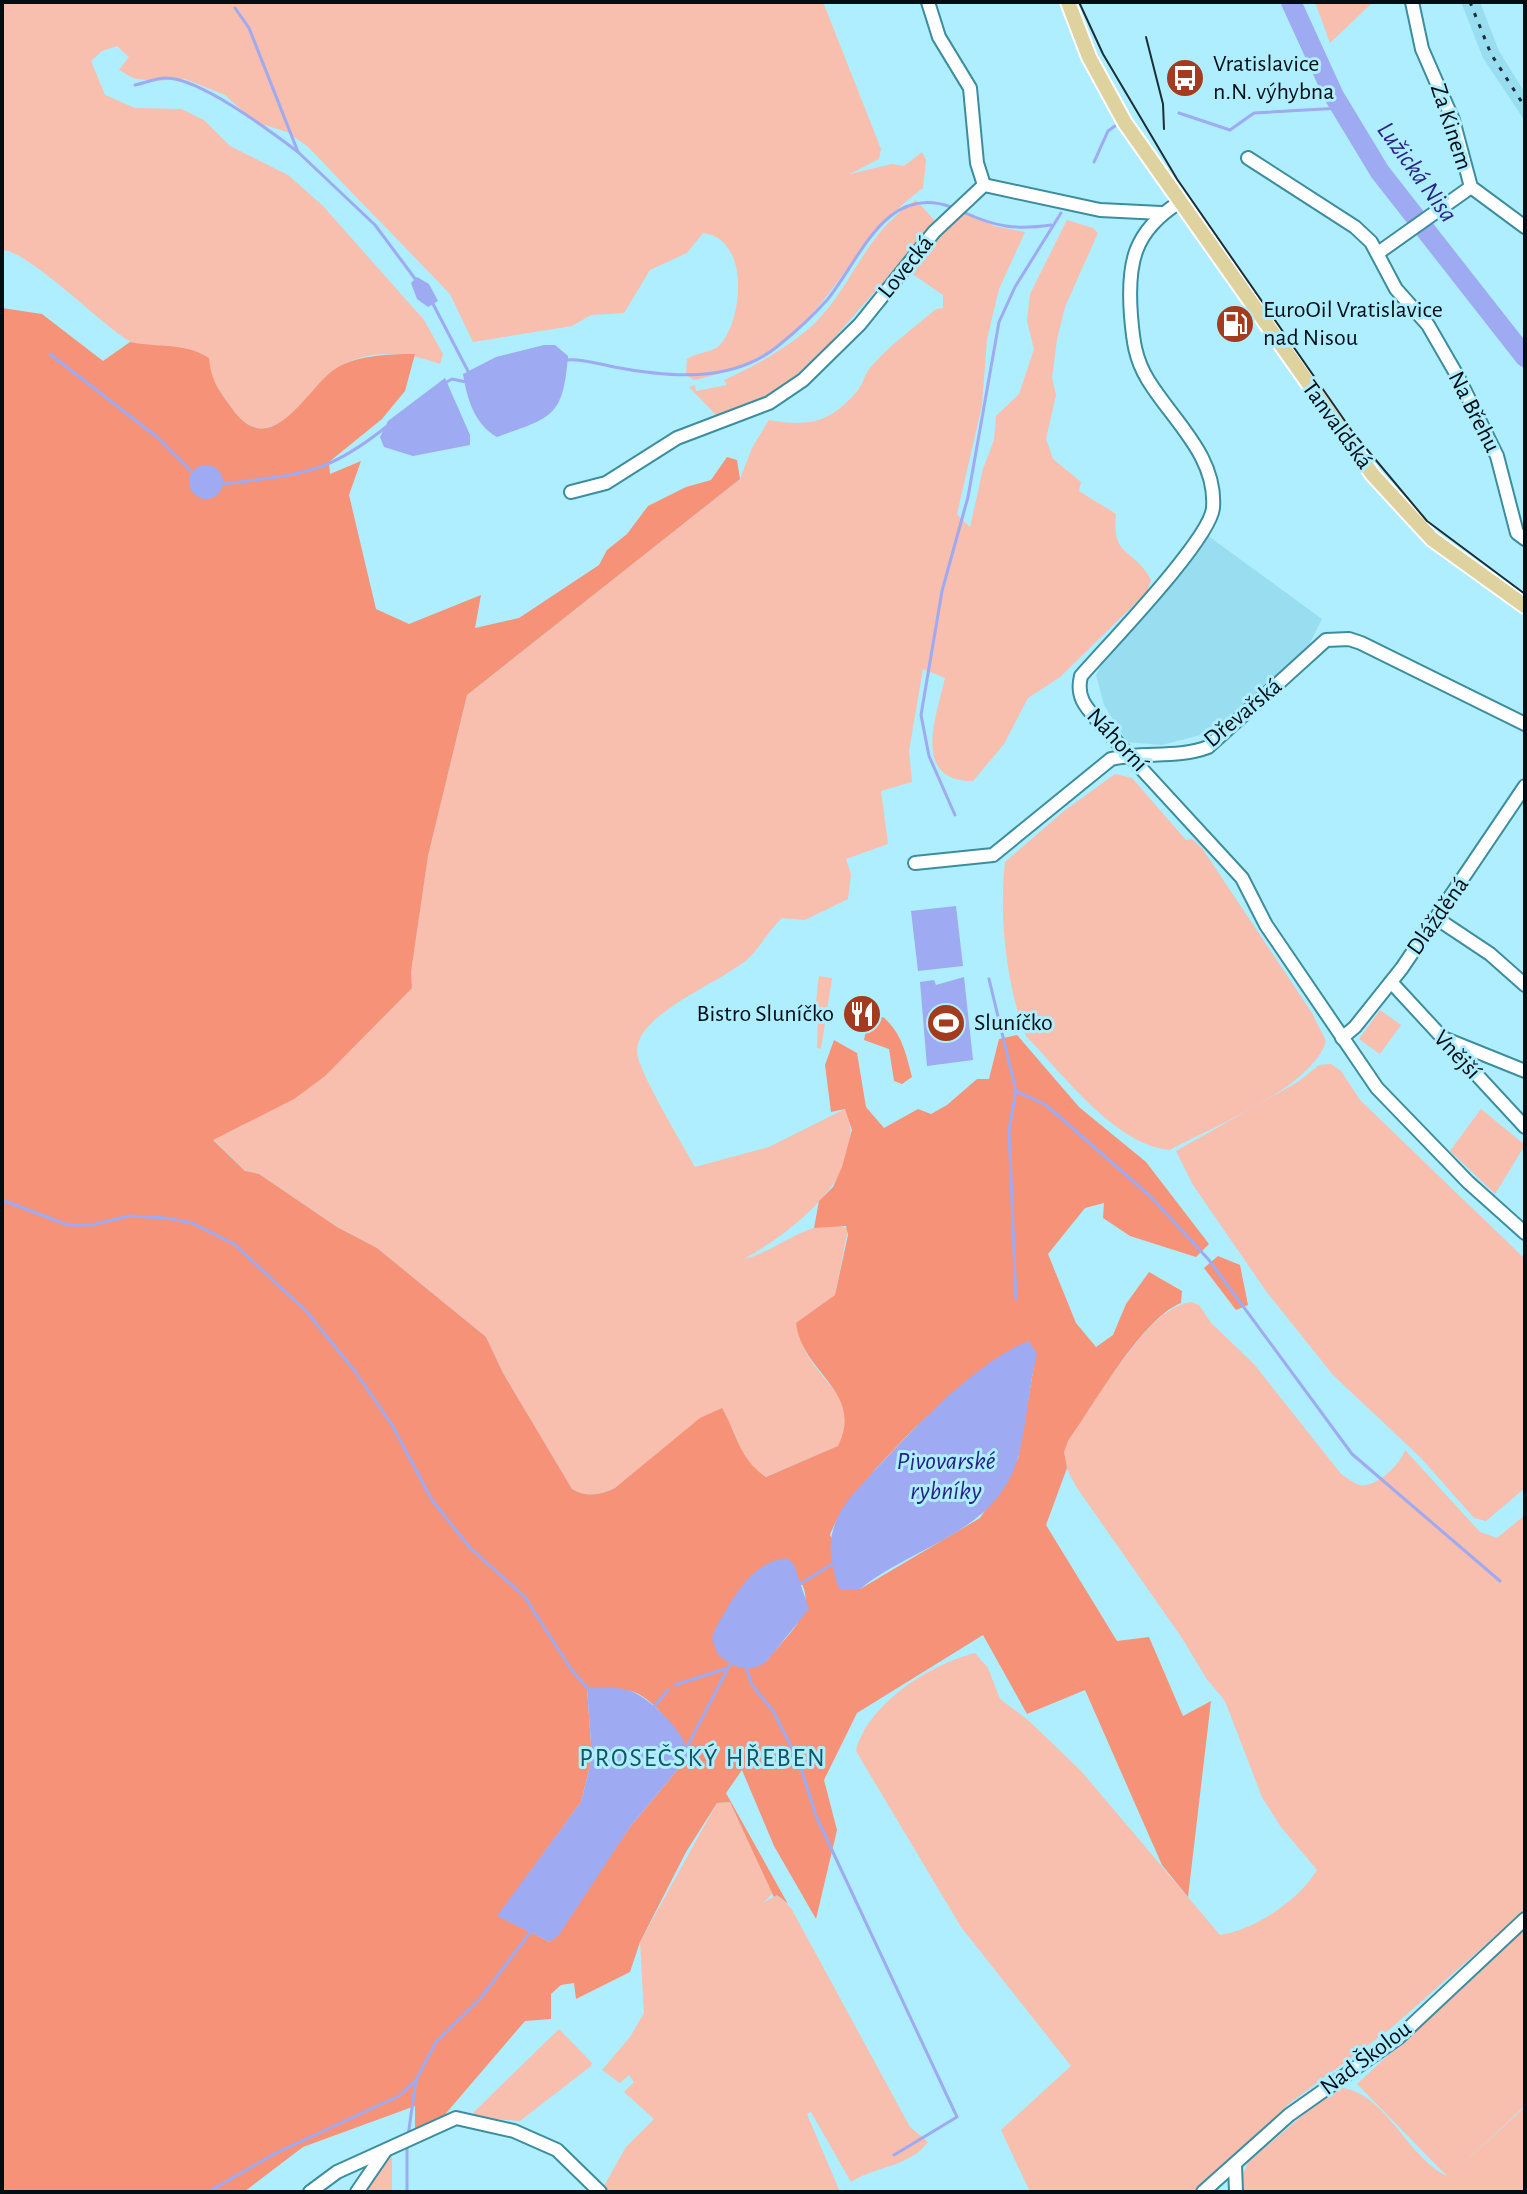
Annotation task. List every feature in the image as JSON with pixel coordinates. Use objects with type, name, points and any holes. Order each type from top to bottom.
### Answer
[{"type":"main road","name":"Tanvaldská","points":[[1068,2],[1101,80],[1180,202],[1393,500],[1432,539],[1525,606]]},
{"type":"street","points":[[928,2],[939,37],[970,88],[977,163],[984,185],[1100,210],[1161,213]]},
{"type":"street","name":"Za Kinem","points":[[1412,2],[1422,49],[1453,120],[1471,187],[1525,227]]},
{"type":"street","name":"Na Břehu","points":[[1248,158],[1355,227],[1378,253],[1396,289],[1428,325],[1458,377],[1497,456],[1517,533],[1525,539]]},
{"type":"street","name":"Lovecká","points":[[571,492],[616,478],[677,438],[757,409],[803,380],[860,324],[934,232],[984,185]]},
{"type":"street","points":[[1378,253],[1471,187]]},
{"type":"street","name":"Náhorní","points":[[1180,202],[1161,213],[1143,237],[1129,269],[1134,351],[1148,380],[1203,460],[1212,483],[1213,512],[1190,550],[1081,676],[1077,691],[1082,702],[1242,878],[1266,925],[1377,1088],[1468,1182],[1525,1233]]},
{"type":"street","name":"Dřevařská","points":[[915,863],[993,855],[1111,759],[1129,754],[1191,754],[1208,747],[1326,640],[1341,638],[1361,643],[1525,724]]},
{"type":"street","name":"Dlážděná","points":[[1342,1038],[1391,982],[1525,786]]},
{"type":"street","points":[[1436,918],[1490,954],[1525,985]]},
{"type":"street","name":"Vnější","points":[[1391,982],[1525,1127]]},
{"type":"street","points":[[1440,1037],[1525,1071]]},
{"type":"street","name":"Nad Školou","points":[[1203,2192],[1289,2115],[1398,2038],[1525,1919]]},
{"type":"street","points":[[310,2192],[337,2172],[456,2118],[514,2131],[557,2150],[600,2192]]},
{"type":"street","points":[[357,2192],[387,2149]]},
{"type":"street","points":[[1235,2165],[1236,2192]]},
{"type":"shaded area","points":[[2,2],[823,2],[881,149],[879,159],[850,174],[892,164],[904,166],[922,152],[926,160],[923,188],[891,215],[824,300],[774,348],[739,367],[694,380],[686,375],[687,359],[721,344],[729,331],[738,298],[735,263],[718,238],[703,233],[687,253],[650,270],[624,313],[591,315],[572,326],[473,342],[450,294],[307,146],[287,132],[255,122],[225,95],[185,79],[152,81],[133,78],[119,70],[129,57],[117,46],[102,51],[91,61],[105,95],[135,108],[181,109],[204,120],[230,146],[288,175],[323,206],[424,320],[443,354],[440,364],[392,354],[354,360],[331,375],[290,415],[276,425],[261,428],[246,423],[231,407],[216,384],[208,358],[188,350],[146,346],[126,339],[45,274],[13,253],[2,250]]},
{"type":"shaded area","points":[[1315,2],[1373,2],[1330,43]]},
{"type":"shaded area","points":[[1461,2],[1480,2],[1499,51],[1525,93],[1525,121],[1483,58]]},
{"type":"shaded area","points":[[916,200],[936,222],[820,354],[775,394],[716,415],[689,387],[695,385],[696,391],[727,385],[724,380],[771,355],[814,324],[840,292],[883,228]]},
{"type":"shaded area","points":[[970,213],[994,226],[1025,232],[999,289],[987,339],[982,405],[957,514],[970,527],[983,469],[994,440],[996,416],[1019,394],[1034,349],[1027,321],[1030,294],[1067,220],[1093,228],[1098,233],[1065,307],[1057,339],[1052,378],[1056,395],[1046,439],[1053,459],[1081,482],[1079,491],[1116,514],[1115,528],[1120,546],[1151,580],[1147,592],[1060,677],[1028,698],[1004,744],[973,781],[953,778],[941,770],[934,758],[934,727],[945,678],[923,669],[909,751],[912,782],[881,791],[888,844],[846,859],[851,874],[848,899],[805,920],[782,918],[751,956],[666,1011],[650,1024],[640,1038],[639,1061],[695,1167],[769,1147],[845,1109],[851,1132],[848,1155],[838,1177],[823,1198],[804,1216],[744,1259],[809,1229],[836,1225],[848,1229],[835,1295],[796,1324],[811,1361],[843,1404],[845,1430],[839,1446],[765,1477],[748,1461],[721,1408],[615,1488],[598,1494],[583,1494],[572,1489],[503,1373],[486,1337],[377,1248],[337,1227],[259,1174],[245,1171],[213,1139],[245,1124],[412,988],[411,972],[428,856],[467,695],[740,479],[752,448],[769,420],[796,423],[818,420],[848,401],[885,352],[936,309],[943,308],[943,295],[908,271],[944,228]]},
{"type":"shaded area","points":[[2,308],[42,314],[103,361],[130,342],[180,347],[200,353],[209,358],[216,384],[231,407],[245,422],[259,428],[285,419],[340,366],[371,357],[415,354],[405,391],[382,419],[329,462],[330,474],[361,461],[349,495],[376,609],[409,624],[481,595],[475,628],[519,618],[599,565],[607,550],[627,534],[648,506],[686,487],[711,480],[727,457],[737,460],[740,479],[467,695],[428,856],[411,972],[412,988],[325,1076],[294,1099],[213,1140],[245,1171],[259,1174],[337,1227],[377,1248],[486,1337],[503,1373],[572,1489],[583,1494],[594,1494],[615,1488],[700,1418],[722,1408],[744,1454],[766,1477],[838,1446],[844,1427],[844,1411],[838,1396],[809,1356],[796,1323],[835,1295],[848,1235],[846,1226],[814,1228],[819,1201],[833,1187],[852,1130],[845,1109],[831,1112],[825,1065],[834,1040],[857,1053],[866,1107],[884,1128],[918,1109],[931,1114],[947,1105],[977,1079],[989,1079],[999,1039],[1017,1035],[1079,1107],[1146,1162],[1209,1244],[1196,1257],[1130,1236],[1103,1218],[1104,1203],[1085,1208],[1048,1254],[1076,1323],[1096,1347],[1113,1335],[1126,1304],[1149,1272],[1182,1291],[1181,1303],[1150,1326],[1135,1344],[1068,1441],[1064,1452],[1067,1468],[1046,1525],[1117,1641],[1149,1637],[1183,1716],[1211,1701],[1188,1897],[1162,1865],[1085,1690],[1027,1714],[983,1635],[857,1713],[824,1780],[837,1830],[816,1919],[774,1846],[742,1770],[726,1793],[788,1904],[777,1895],[774,1897],[730,1802],[717,1803],[686,1852],[640,1942],[630,1972],[576,1999],[574,1983],[561,1985],[551,1994],[551,2019],[525,2021],[436,2125],[415,2131],[415,2106],[303,2147],[244,2192],[2,2192]],"holes":[[[1029,1342],[1036,1354],[1018,1459],[980,1518],[860,1589],[830,1535],[841,1514],[861,1487],[917,1426],[979,1372]],[[801,1582],[805,1594],[802,1615],[766,1662]],[[587,1688],[631,1691],[649,1701],[666,1718],[688,1757],[630,1827],[550,1942],[498,1916],[581,1802],[592,1758]]]},
{"type":"shaded area","points":[[1207,535],[1322,619],[1309,645],[1216,731],[1162,745],[1127,742],[1104,705],[1096,675],[1107,653]]},
{"type":"shaded area","points":[[1115,774],[1132,778],[1186,840],[1192,839],[1202,848],[1312,1013],[1326,1041],[1317,1058],[1302,1075],[1282,1090],[1170,1150],[1150,1145],[1110,1122],[1026,1036],[1009,973],[1003,905],[1005,862],[1064,811]]},
{"type":"shaded area","points":[[819,976],[832,978],[821,1049],[817,1048],[818,1020],[814,1019]]},
{"type":"shaded area","points":[[1380,1010],[1401,1025],[1380,1054],[1359,1039]]},
{"type":"shaded area","points":[[883,1017],[899,1037],[908,1060],[912,1077],[902,1084],[894,1081],[889,1049],[864,1040],[868,1020]]},
{"type":"shaded area","points":[[1331,1064],[1341,1071],[1360,1100],[1525,1259],[1525,1488],[1486,1521],[1474,1518],[1421,1458],[1333,1375],[1266,1291],[1193,1185],[1176,1151],[1298,1082],[1319,1065]]},
{"type":"shaded area","points":[[1481,1109],[1525,1145],[1495,1194],[1450,1151]]},
{"type":"shaded area","points":[[1218,1256],[1240,1265],[1248,1305],[1236,1310],[1204,1268]]},
{"type":"shaded area","points":[[1191,1302],[1199,1305],[1211,1323],[1254,1364],[1341,1474],[1359,1485],[1372,1483],[1393,1468],[1405,1450],[1480,1532],[1497,1538],[1525,1515],[1525,1910],[1390,2029],[1290,2103],[1193,2192],[1030,2192],[1001,2130],[1071,2066],[961,1927],[856,1751],[873,1717],[903,1688],[939,1666],[975,1653],[988,1668],[1000,1699],[1028,1720],[1081,1771],[1220,1935],[1247,1927],[1275,1912],[1309,1881],[1317,1870],[1281,1827],[1262,1797],[1225,1701],[1206,1678],[1182,1638],[1077,1488],[1065,1462],[1067,1443],[1101,1389],[1130,1351],[1164,1315],[1179,1305]]},
{"type":"shaded area","points":[[730,1802],[773,1893],[763,1903],[777,1895],[791,1908],[910,2127],[928,2142],[902,2162],[851,2182],[811,2112],[807,2114],[840,2192],[610,2192],[604,2186],[626,2147],[654,2119],[624,2092],[634,2082],[629,2075],[620,2083],[602,2070],[630,2037],[644,2013],[640,1942],[717,1803]]},
{"type":"shaded area","points":[[1525,1928],[1525,2106],[1448,2177],[1525,2107],[1525,2192],[1243,2192],[1243,2174],[1248,2162],[1336,2087],[1369,2099],[1432,2167],[1447,2176],[1357,2084]]},
{"type":"shaded area","points":[[559,2029],[592,2063],[591,2066],[520,2121],[479,2118],[473,2113]]},
{"type":"shaded area","points":[[392,2155],[392,2192],[365,2192]]},
{"type":"water","points":[[417,277],[429,284],[438,301],[428,307],[417,299],[411,283]]},
{"type":"water","points":[[555,345],[568,356],[563,392],[558,404],[531,425],[497,437],[477,418],[469,401],[463,374],[496,357]]},
{"type":"water","points":[[445,378],[470,435],[470,445],[413,456],[384,447],[380,437],[388,421]]},
{"type":"water","points":[[206,465],[218,470],[223,482],[218,494],[206,499],[194,494],[189,482],[194,470]]},
{"type":"water","name":"Sluníčko","points":[[956,906],[963,966],[918,971],[911,911]]},
{"type":"water","name":"Sluníčko","points":[[964,977],[973,1060],[927,1066],[920,982],[934,980],[936,985]]},
{"type":"water","name":"Pivovarské rybníky","points":[[1029,1341],[1037,1354],[1021,1445],[1007,1483],[992,1504],[973,1521],[860,1589],[839,1589],[832,1564],[831,1542],[836,1521],[849,1499],[957,1388],[1006,1352]]},
{"type":"water","points":[[787,1558],[794,1565],[809,1609],[766,1662],[747,1669],[736,1666],[718,1655],[712,1639],[714,1631],[752,1575],[774,1561]]},
{"type":"water","points":[[587,1687],[626,1689],[639,1695],[676,1729],[687,1748],[688,1757],[630,1827],[559,1935],[550,1942],[497,1916],[581,1802],[592,1758]]},
{"type":"waterway","name":"Lužická Nisa","points":[[1291,2],[1334,96],[1380,172],[1525,357]]},
{"type":"waterway","points":[[235,8],[249,28],[298,152],[375,225],[416,280]]},
{"type":"waterway","points":[[135,85],[166,78],[180,80],[234,107],[298,152]]},
{"type":"waterway","points":[[1179,113],[1230,130],[1254,113],[1341,108]]},
{"type":"waterway","points":[[1094,162],[1108,131],[1115,126]]},
{"type":"waterway","points":[[566,360],[677,375],[720,372],[740,367],[778,346],[816,312],[863,247],[891,215],[908,206],[928,202],[951,207]]},
{"type":"waterway","points":[[963,212],[1006,226],[1051,225]]},
{"type":"waterway","points":[[955,815],[929,756],[921,715],[942,591],[968,497],[999,322],[1015,287],[1061,213]]},
{"type":"waterway","points":[[432,302],[469,373]]},
{"type":"waterway","points":[[50,354],[157,437],[194,474]]},
{"type":"waterway","points":[[443,384],[452,379],[466,382]]},
{"type":"waterway","points":[[224,484],[272,478],[328,464],[386,427]]},
{"type":"waterway","points":[[989,979],[1016,1091],[1009,1130],[1016,1299]]},
{"type":"waterway","points":[[1016,1091],[1046,1105],[1150,1196],[1209,1260],[1352,1454],[1500,1581]]},
{"type":"waterway","points":[[2,1200],[68,1225],[92,1225],[129,1216],[166,1218],[192,1223],[234,1244],[306,1311],[354,1370],[392,1425],[432,1500],[470,1548],[524,1596],[571,1669],[588,1689]]},
{"type":"waterway","points":[[800,1584],[834,1563]]},
{"type":"waterway","points":[[675,1685],[728,1668],[732,1662]]},
{"type":"waterway","points":[[746,1667],[752,1685],[773,1711],[799,1762],[816,1816],[957,2117],[894,2155]]},
{"type":"waterway","points":[[685,1751],[727,1670]]},
{"type":"waterway","points":[[653,1708],[668,1690]]},
{"type":"waterway","points":[[208,2192],[276,2153],[399,2096],[416,2080],[436,2042],[480,1999],[532,1930]]},
{"type":"waterway","points":[[408,2136],[416,2080]]},
{"type":"waterway","points":[[407,2144],[407,2192]]},
{"type":"tram line","points":[[1079,2],[1103,54],[1177,179],[1354,434],[1427,521],[1525,594]]},
{"type":"tram line","points":[[1146,37],[1163,104],[1164,129]]},
{"type":"railway","points":[[1470,2],[1491,54],[1525,107]]},
{"type":"place","name":"Vratislavice n.N. výhybna","points":[[1185,78]]},
{"type":"place","name":"EuroOil Vratislavice nad Nisou","points":[[1235,324]]},
{"type":"place","name":"Bistro Sluníčko","points":[[862,1014]]},
{"type":"place","name":"Sluníčko","points":[[946,1023]]},
{"type":"district","name":"PROSEČSKÝ HŘEBEN","points":[[703,1758]]}]
